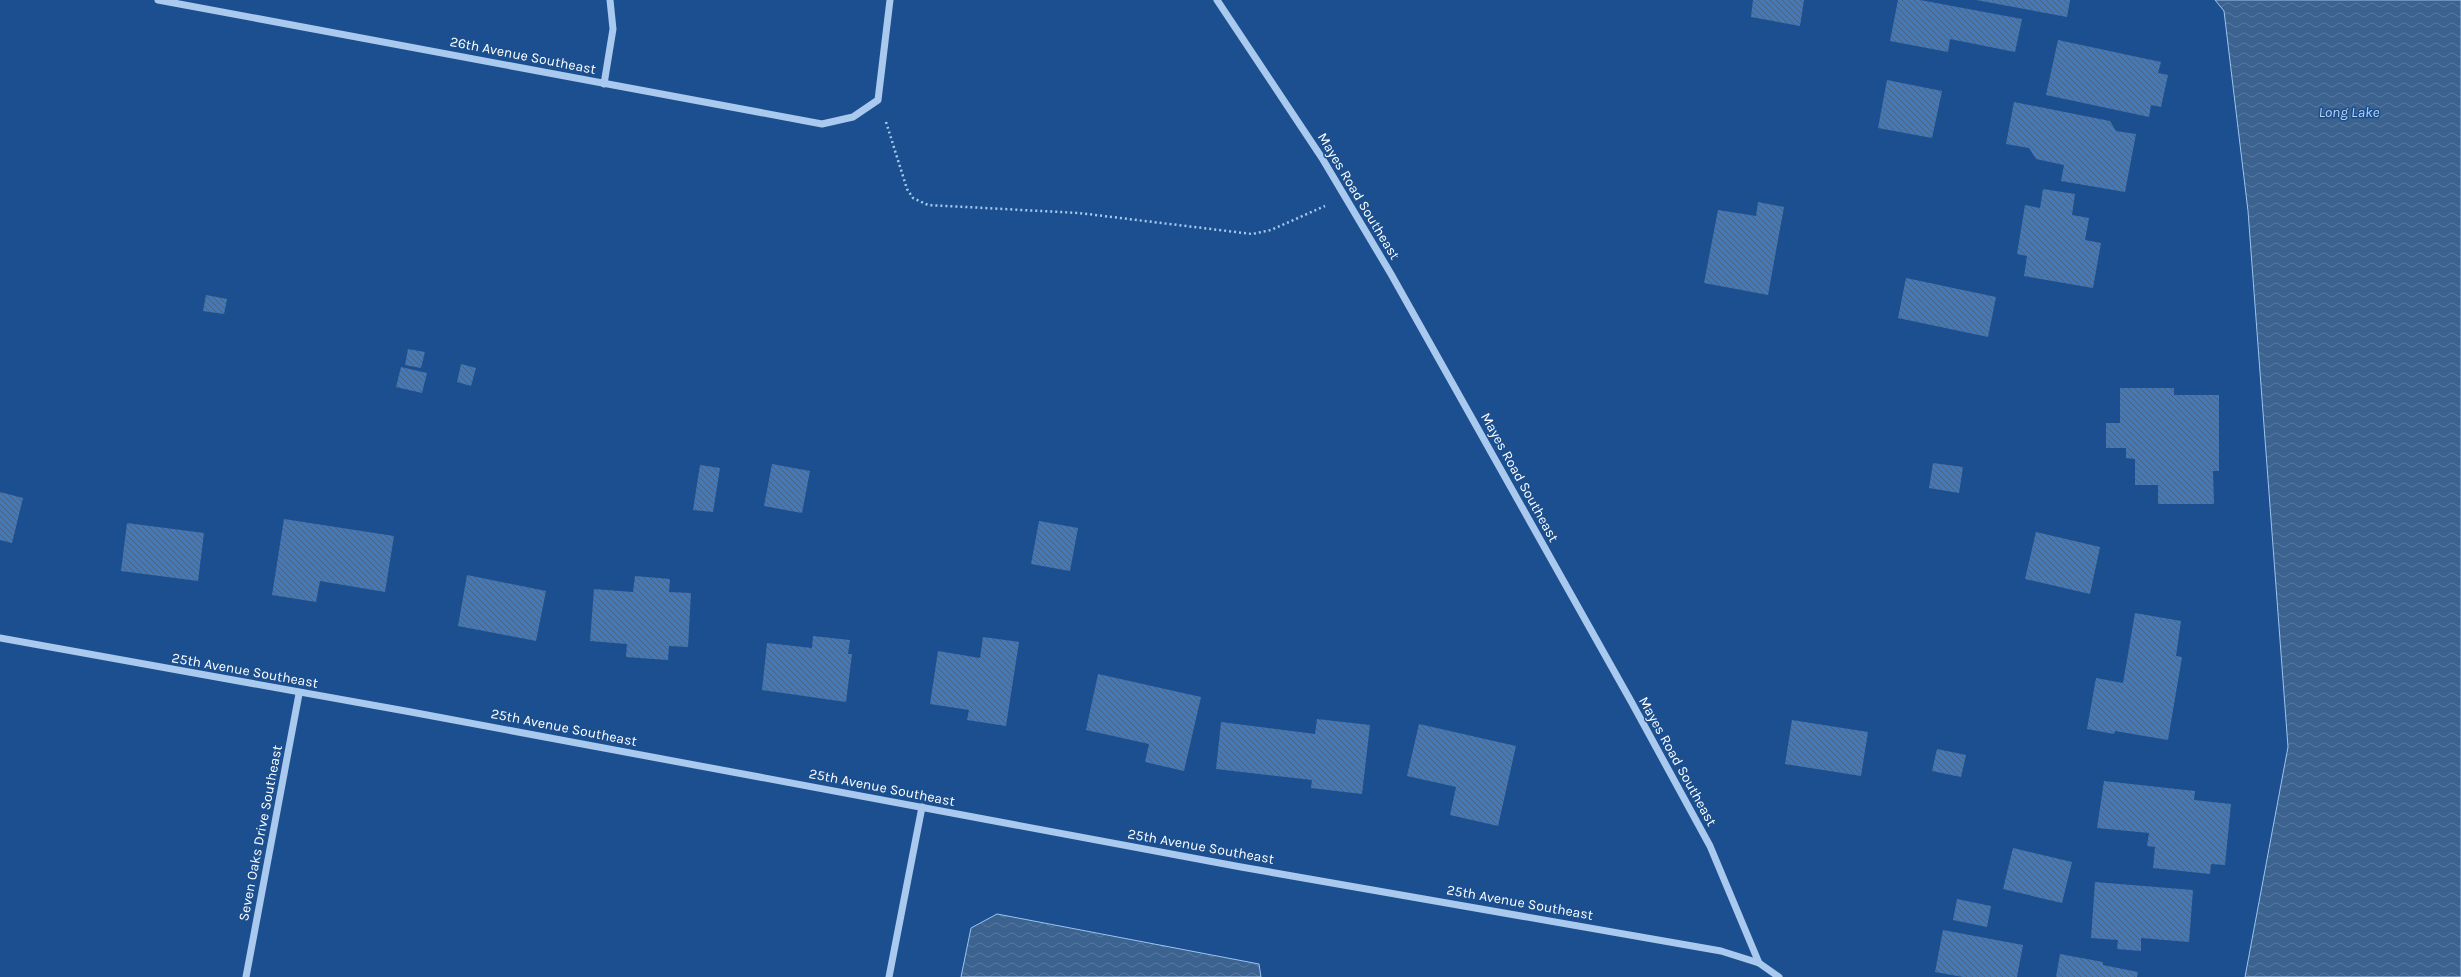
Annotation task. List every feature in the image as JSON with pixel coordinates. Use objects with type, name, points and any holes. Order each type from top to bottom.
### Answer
[{"type":"street","name":"26th Avenue Southeast","points":[[158,0],[822,124],[853,117],[878,100]]},
{"type":"street","points":[[604,84],[613,29],[610,0]]},
{"type":"street","points":[[878,100],[890,0]]},
{"type":"street","name":"Mayes Road Southeast","points":[[1217,0],[1322,158],[1467,408],[1710,846],[1759,963]]},
{"type":"street","name":"25th Avenue Southeast","points":[[0,638],[299,694],[419,714],[1242,867],[1721,951],[1759,963]]},
{"type":"street","name":"Seven Oaks Drive Southeast","points":[[246,977],[299,694]]},
{"type":"street","points":[[889,977],[922,807]]},
{"type":"street","points":[[1759,963],[1779,977]]},
{"type":"path","points":[[878,100],[907,190],[913,198],[928,205],[1078,213],[1252,234],[1271,230],[1345,197]]},
{"type":"water","name":"Long Lake","points":[[2215,0],[2461,0],[2461,977],[2245,977],[2288,747],[2248,211],[2224,11]]},
{"type":"water","points":[[997,914],[1259,964],[1261,977],[961,977],[971,928]]},
{"type":"building","points":[[1753,0],[1804,0],[1800,26],[1751,17]]},
{"type":"building","points":[[1898,0],[1920,0],[2022,19],[2015,52],[1950,39],[1948,52],[1890,41]]},
{"type":"building","points":[[1976,0],[2070,0],[2067,17]]},
{"type":"building","points":[[2058,40],[2161,62],[2158,73],[2168,75],[2161,107],[2151,105],[2149,117],[2046,95]]},
{"type":"building","points":[[1887,80],[1942,91],[1932,138],[1878,128]]},
{"type":"building","points":[[2014,102],[2110,121],[2116,131],[2136,134],[2125,192],[2061,181],[2064,165],[2036,159],[2029,148],[2006,144]]},
{"type":"building","points":[[2043,189],[2075,194],[2072,215],[2089,218],[2085,240],[2101,243],[2093,288],[2024,276],[2027,256],[2017,254],[2025,205],[2040,208]]},
{"type":"building","points":[[1758,202],[1784,207],[1768,295],[1704,283],[1718,210],[1756,216]]},
{"type":"building","points":[[1906,278],[1996,297],[1988,337],[1898,318]]},
{"type":"building","points":[[206,295],[227,299],[224,314],[203,311]]},
{"type":"building","points":[[408,349],[425,352],[421,368],[405,365]]},
{"type":"building","points":[[461,364],[476,368],[471,386],[457,382]]},
{"type":"building","points":[[401,367],[427,373],[422,393],[396,387]]},
{"type":"building","points":[[2120,388],[2174,388],[2174,395],[2219,395],[2219,471],[2213,471],[2214,504],[2158,504],[2158,485],[2135,485],[2135,459],[2126,458],[2126,448],[2106,448],[2106,423],[2120,423]]},
{"type":"building","points":[[1933,463],[1963,467],[1959,493],[1929,488]]},
{"type":"building","points":[[772,464],[810,471],[802,513],[764,506]]},
{"type":"building","points":[[700,465],[720,468],[713,512],[693,510]]},
{"type":"building","points":[[0,492],[23,498],[12,543],[0,540]]},
{"type":"building","points":[[284,519],[394,536],[385,592],[320,581],[316,602],[272,595]]},
{"type":"building","points":[[1039,521],[1078,528],[1070,571],[1031,564]]},
{"type":"building","points":[[127,523],[204,533],[198,581],[121,571]]},
{"type":"building","points":[[2036,532],[2100,547],[2090,594],[2025,579]]},
{"type":"building","points":[[467,575],[546,591],[536,641],[458,626]]},
{"type":"building","points":[[635,576],[670,579],[669,592],[691,593],[688,647],[669,646],[668,660],[626,657],[627,644],[590,641],[594,589],[633,592]]},
{"type":"building","points":[[2135,613],[2181,621],[2176,656],[2182,657],[2168,740],[2115,731],[2114,734],[2087,729],[2096,678],[2123,683]]},
{"type":"building","points":[[813,636],[850,640],[848,654],[852,654],[846,702],[762,690],[767,643],[812,648]]},
{"type":"building","points":[[983,637],[1019,642],[1006,726],[967,720],[969,710],[930,704],[938,651],[980,658]]},
{"type":"building","points":[[1098,674],[1201,697],[1184,771],[1145,762],[1149,744],[1086,730]]},
{"type":"building","points":[[1317,719],[1370,725],[1362,794],[1311,788],[1312,780],[1216,769],[1221,722],[1315,734]]},
{"type":"building","points":[[1792,720],[1868,732],[1861,776],[1785,764]]},
{"type":"building","points":[[1419,724],[1516,746],[1498,826],[1450,815],[1456,787],[1407,776]]},
{"type":"building","points":[[1937,749],[1966,755],[1961,777],[1932,771]]},
{"type":"building","points":[[2104,781],[2195,791],[2194,800],[2231,804],[2225,865],[2211,864],[2210,874],[2153,868],[2155,847],[2147,846],[2149,833],[2097,828]]},
{"type":"building","points":[[2013,848],[2072,862],[2062,903],[2003,889]]},
{"type":"building","points":[[2095,882],[2193,890],[2189,942],[2141,938],[2141,951],[2117,949],[2118,940],[2091,938]]},
{"type":"building","points":[[1957,899],[1991,906],[1987,927],[1953,920]]},
{"type":"building","points":[[1943,930],[2023,945],[2017,977],[1963,977],[1935,972]]},
{"type":"building","points":[[2060,954],[2103,962],[2103,965],[2138,972],[2137,977],[2056,977]]}]
